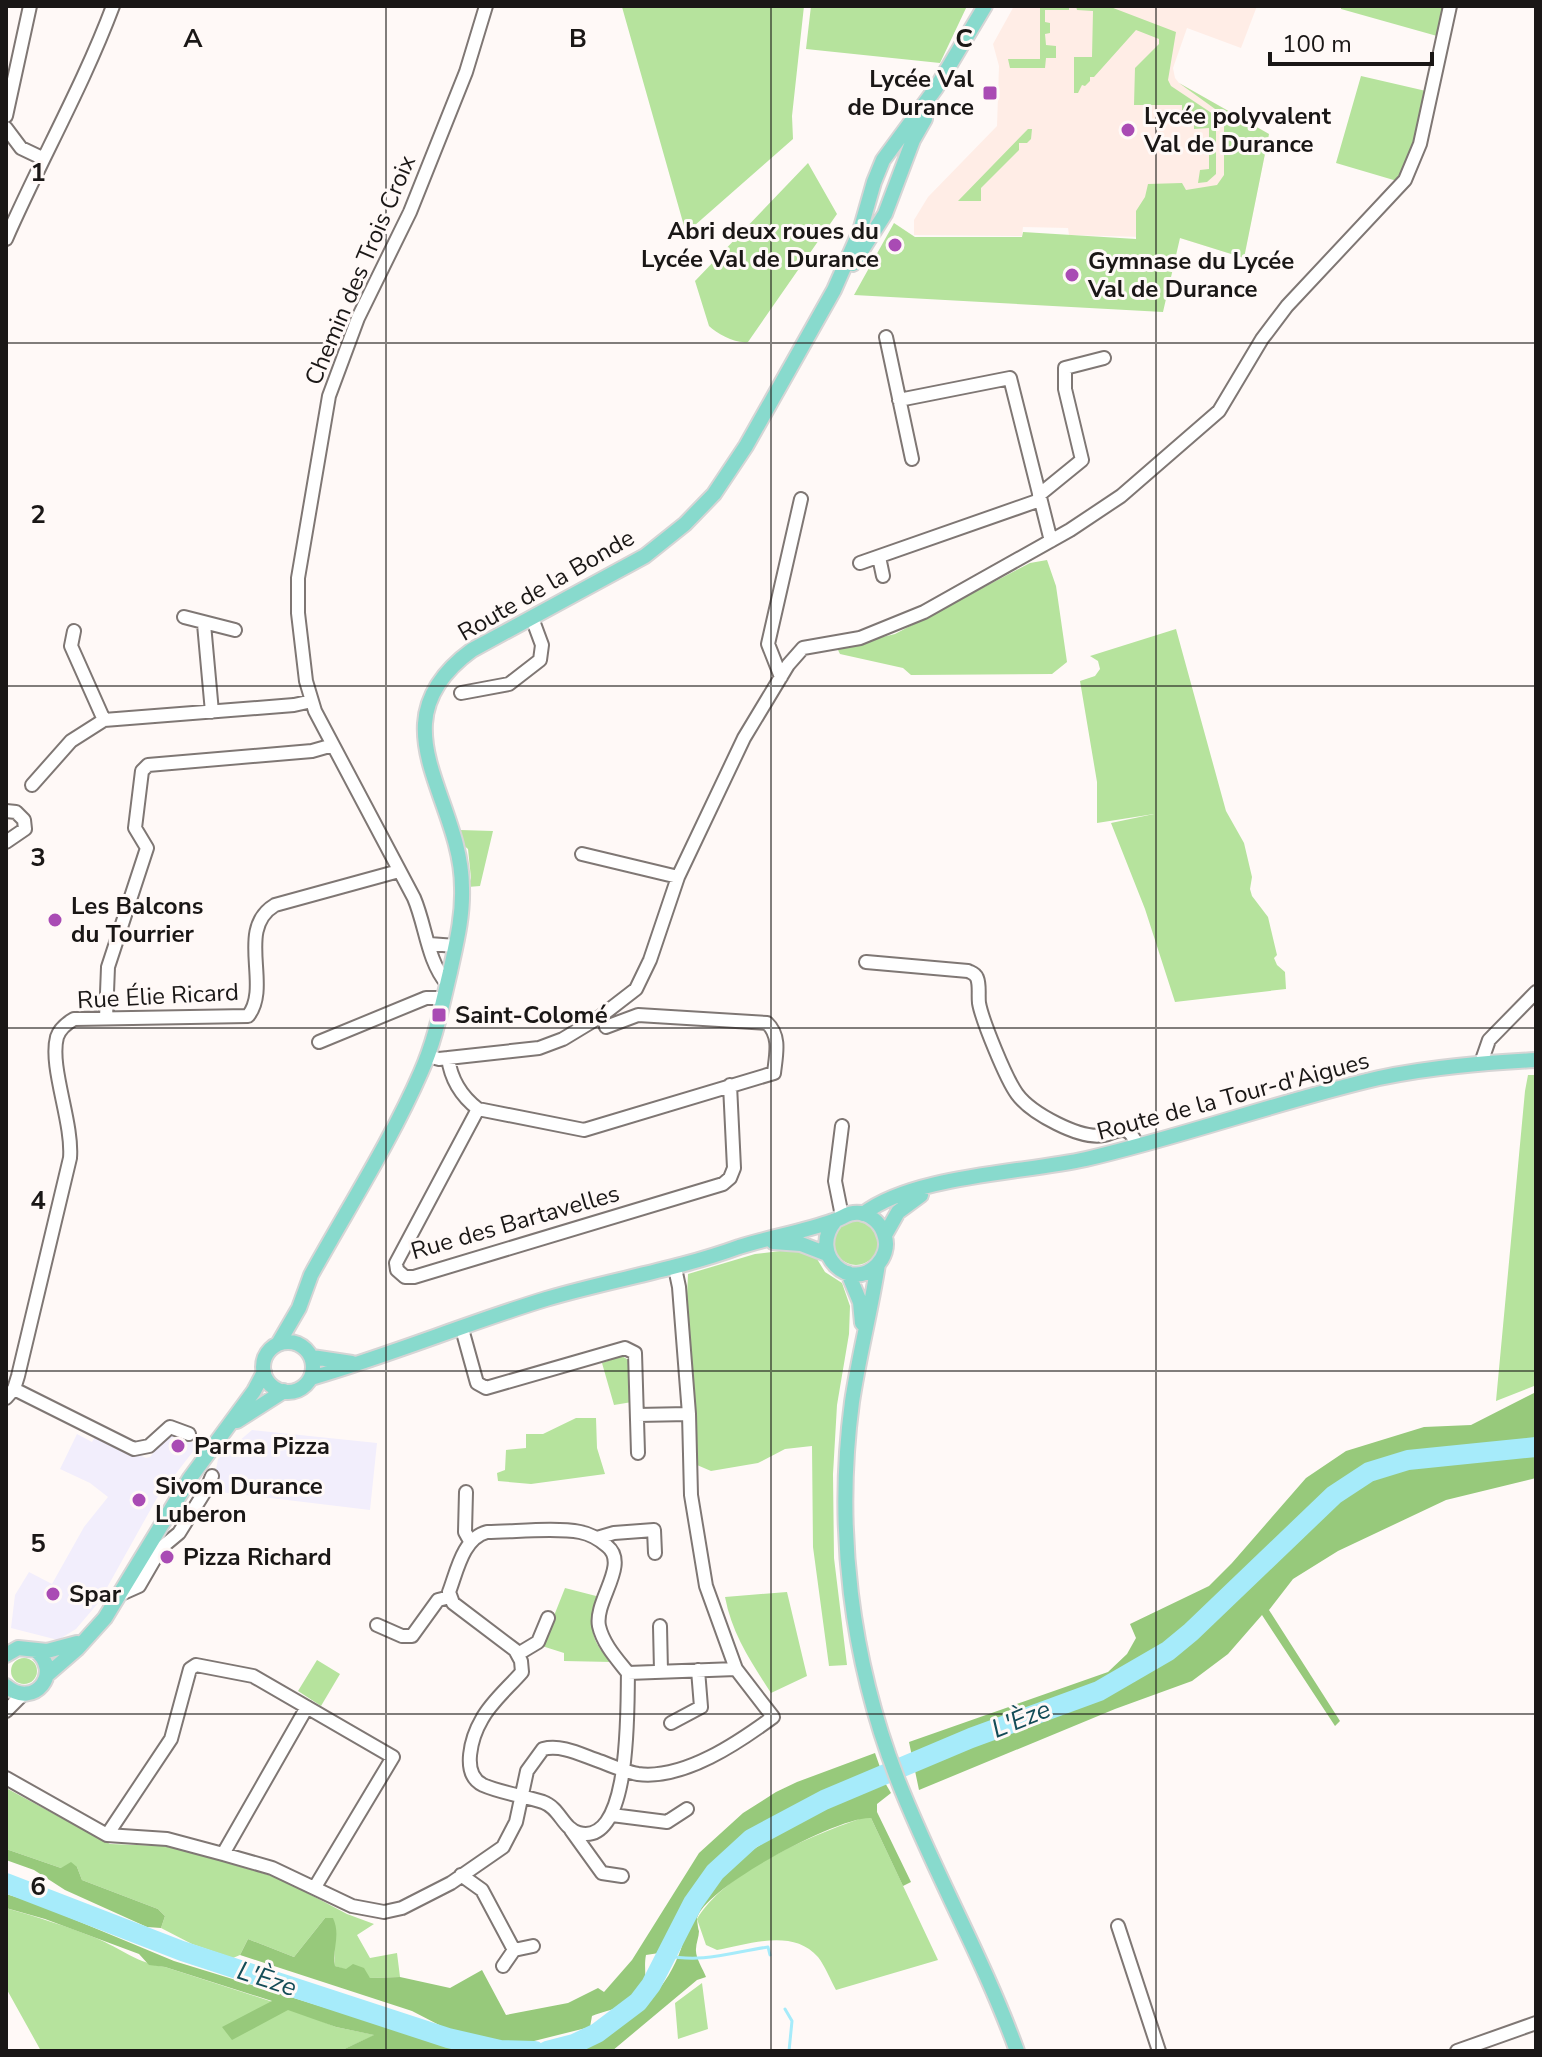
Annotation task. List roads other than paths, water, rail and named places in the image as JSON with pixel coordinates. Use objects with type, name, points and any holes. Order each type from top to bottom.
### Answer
[{"type":"main road","name":"Route de la Bonde","points":[[834,290],[860,231],[878,170],[936,88],[985,6]]},
{"type":"main road","name":"Route de la Bonde","points":[[278,1344],[427,1056],[456,946],[462,902],[461,864],[453,829],[428,762],[424,741],[432,694],[441,678],[472,650],[645,556],[664,542],[703,506],[730,473],[834,290],[885,214],[917,130],[994,6]]},
{"type":"main road","name":"Route de la Tour-d'Aigues","points":[[863,1214],[917,1189],[1081,1160],[1381,1078],[1481,1063],[1536,1060]]},
{"type":"main road","name":"Route de la Tour-d'Aigues","points":[[885,1235],[898,1212],[943,1183]]},
{"type":"main road","points":[[264,1372],[271,1385],[284,1391],[297,1391],[311,1378],[364,1363],[559,1295],[675,1268],[838,1219],[863,1214],[880,1225],[885,1235],[885,1251],[878,1264],[863,1335],[848,1448],[848,1558],[857,1644],[880,1731],[912,1813],[984,1965],[1017,2051]]},
{"type":"main road","points":[[838,1219],[826,1236],[827,1254],[835,1266],[848,1273],[864,1273],[878,1264]]},
{"type":"main road","points":[[760,1241],[801,1244],[827,1254]]},
{"type":"main road","points":[[848,1273],[860,1302],[863,1335]]},
{"type":"main road","name":"Route de la Bonde","points":[[299,1308],[307,1352]]},
{"type":"main road","points":[[6,1686],[15,1693],[23,1694],[38,1689],[47,1675],[96,1629],[121,1594],[185,1486],[254,1391],[264,1372],[264,1358],[278,1344],[295,1342],[307,1352],[341,1363],[364,1363]]},
{"type":"main road","points":[[307,1352],[313,1371],[311,1378]]},
{"type":"main road","points":[[225,1429],[284,1391]]},
{"type":"main road","points":[[10,1647],[60,1649],[85,1640]]},
{"type":"main road","points":[[35,1650],[45,1661],[47,1675]]},
{"type":"street","points":[[6,116],[30,6]]},
{"type":"street","points":[[8,232],[113,6]]},
{"type":"street","name":"Chemin des Trois Croix","points":[[445,991],[436,970],[423,919],[312,701],[306,681],[298,613],[298,578],[329,396],[358,318],[410,212],[466,72],[486,6]]},
{"type":"street","points":[[427,1056],[448,1058],[539,1048],[563,1039],[601,1016],[636,989],[650,960],[678,877],[744,738],[781,677],[803,648],[860,638],[924,612],[1051,541],[1121,496],[1219,411],[1262,339],[1287,306],[1405,180],[1420,144],[1450,6]]},
{"type":"street","points":[[6,128],[14,142],[42,158]]},
{"type":"street","points":[[886,337],[912,459]]},
{"type":"street","points":[[860,563],[1039,498],[1082,460],[1065,389],[1065,368],[1104,358]]},
{"type":"street","points":[[899,400],[1010,378],[1051,541]]},
{"type":"street","points":[[781,677],[768,644],[801,499]]},
{"type":"street","points":[[879,557],[883,576]]},
{"type":"street","points":[[184,617],[235,630]]},
{"type":"street","points":[[461,693],[509,684],[540,660],[542,645],[532,618]]},
{"type":"street","points":[[204,624],[212,712]]},
{"type":"street","points":[[74,631],[71,646],[104,720]]},
{"type":"street","points":[[32,785],[71,741],[104,720],[312,701]]},
{"type":"street","points":[[106,1018],[108,967],[147,848],[135,828],[142,771],[148,765],[312,751],[333,745]]},
{"type":"street","points":[[6,811],[16,812],[24,820],[25,829],[6,842]]},
{"type":"street","points":[[582,854],[678,877]]},
{"type":"street","name":"Rue Élie Ricard","points":[[10,1394],[70,1158],[72,1143],[56,1055],[57,1036],[63,1027],[74,1019],[248,1016],[255,1004],[257,930],[266,910],[399,871]]},
{"type":"street","points":[[429,944],[456,946]]},
{"type":"street","points":[[866,962],[974,974],[978,979],[979,1005],[1017,1094],[1036,1111],[1068,1128],[1090,1135],[1104,1135],[1120,1129],[1126,1131],[1138,1146]]},
{"type":"street","points":[[319,1042],[445,991]]},
{"type":"street","points":[[1481,1063],[1489,1040],[1536,992]]},
{"type":"street","points":[[448,1058],[449,1069],[459,1089],[466,1100],[478,1109],[584,1130],[774,1073],[777,1043],[774,1029],[767,1023],[638,1015],[606,1027]]},
{"type":"street","name":"Rue des Bartavelles","points":[[478,1109],[396,1263],[397,1270],[405,1277],[414,1277],[723,1184],[734,1168],[730,1085]]},
{"type":"street","points":[[838,1219],[835,1181],[842,1126]]},
{"type":"street","points":[[6,1778],[107,1835],[167,1839],[223,1854],[272,1868],[352,1906],[384,1912],[402,1908],[503,1847],[516,1822],[527,1771],[543,1749],[555,1746],[639,1774],[658,1773],[697,1763],[730,1749],[773,1717],[736,1669],[706,1586],[691,1495],[689,1414],[675,1268]]},
{"type":"street","points":[[462,1329],[477,1383],[486,1388],[625,1348],[631,1349],[635,1353],[638,1453]]},
{"type":"street","points":[[10,1394],[134,1449],[149,1446],[170,1427],[189,1434]]},
{"type":"street","points":[[637,1415],[689,1414]]},
{"type":"street","points":[[121,1594],[139,1586],[161,1548],[179,1533],[212,1476]]},
{"type":"street","points":[[466,1492],[465,1532],[470,1541]]},
{"type":"street","points":[[597,1538],[614,1533],[654,1530],[655,1553]]},
{"type":"street","points":[[569,1827],[579,1833],[594,1833],[605,1827],[612,1815],[624,1770],[628,1673],[604,1640],[599,1625],[599,1612],[616,1561],[614,1552],[597,1538],[580,1532],[478,1534],[470,1541],[449,1592],[450,1597],[453,1603],[518,1654],[522,1672],[482,1718],[468,1757],[472,1773],[480,1784],[553,1806],[602,1873],[622,1876]]},
{"type":"street","points":[[377,1625],[402,1636],[412,1636],[438,1600],[450,1597]]},
{"type":"street","points":[[518,1654],[538,1642],[548,1618]]},
{"type":"street","points":[[660,1626],[661,1671]]},
{"type":"street","points":[[107,1835],[171,1739],[190,1669],[196,1665],[253,1676],[393,1757],[315,1887]]},
{"type":"street","points":[[628,1673],[736,1669]]},
{"type":"street","points":[[671,1723],[701,1707],[698,1670]]},
{"type":"street","points":[[6,1711],[23,1694]]},
{"type":"street","points":[[223,1854],[307,1707]]},
{"type":"street","points":[[612,1815],[667,1822],[687,1809]]},
{"type":"street","points":[[461,1875],[482,1890],[514,1950]]},
{"type":"street","points":[[1118,1926],[1159,2051]]},
{"type":"street","points":[[503,1966],[514,1950],[533,1946]]},
{"type":"street","points":[[1457,2051],[1536,2023]]},
{"type":"waterway","name":"L'Èze","points":[[547,2051],[574,2044],[597,2033],[638,2002],[651,1985],[693,1903],[715,1872],[751,1839],[824,1800],[971,1738],[1099,1691],[1168,1651],[1334,1495],[1369,1472],[1408,1460],[1536,1447]]},
{"type":"waterway","name":"L'Èze","points":[[6,1883],[182,1951],[448,2038],[500,2050],[535,2051]]},
{"type":"waterway","points":[[666,1955],[704,1958],[768,1947],[770,1955]]},
{"type":"waterway","points":[[785,2009],[792,2021],[789,2051]]},
{"type":"place","name":"Lycée Val de Durance","points":[[990,93]]},
{"type":"place","name":"Lycée polyvalent Val de Durance","points":[[1128,130]]},
{"type":"place","name":"Abri deux roues du Lycée Val de Durance","points":[[895,245]]},
{"type":"place","name":"Gymnase du Lycée Val de Durance","points":[[1072,275]]},
{"type":"place","name":"Les Balcons du Tourrier","points":[[55,920]]},
{"type":"place","name":"Saint-Colomé","points":[[439,1015]]},
{"type":"place","name":"Parma Pizza","points":[[178,1446]]},
{"type":"place","name":"Sivom Durance Luberon","points":[[139,1500]]},
{"type":"place","name":"Pizza Richard","points":[[167,1557]]},
{"type":"place","name":"Spar","points":[[53,1594]]}]
